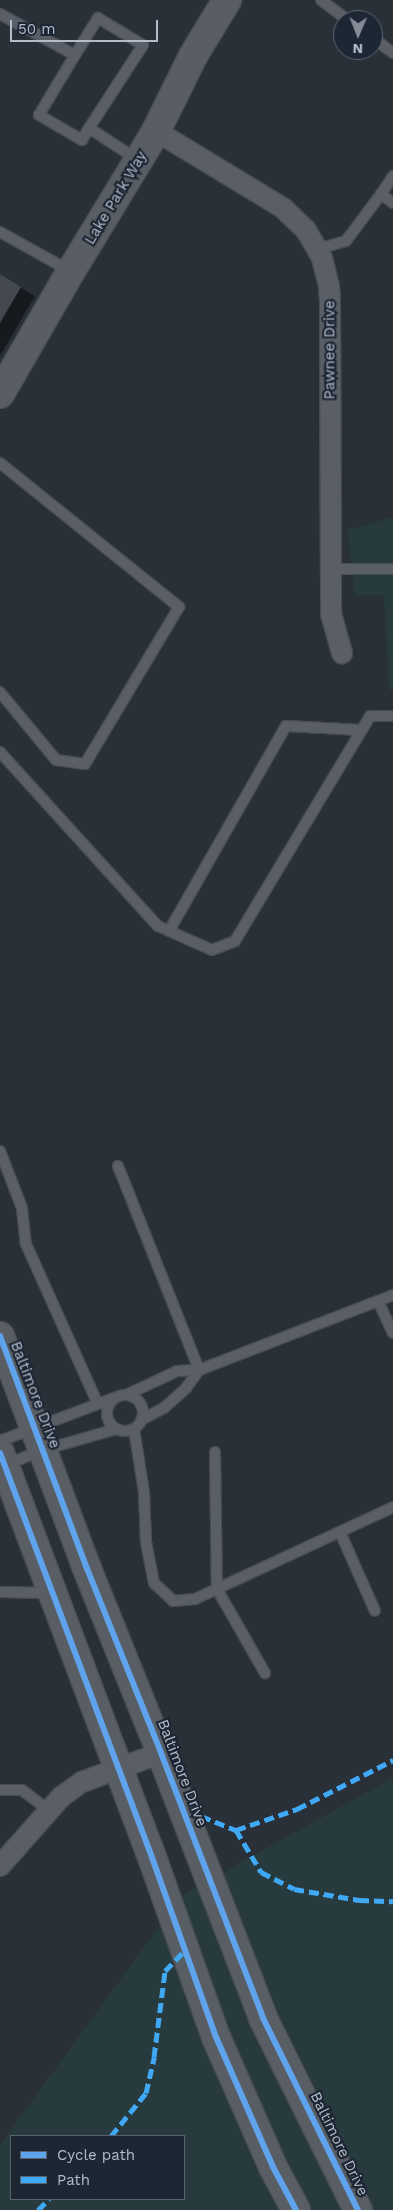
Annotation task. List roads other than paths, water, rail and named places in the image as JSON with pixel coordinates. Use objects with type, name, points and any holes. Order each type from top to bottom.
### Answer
[{"type":"main road","name":"Lake Park Way","points":[[0,394],[71,271],[156,131],[193,56],[227,0]]},
{"type":"main road","name":"Baltimore Drive","points":[[0,1336],[86,1566],[161,1753],[263,2018],[358,2210]]},
{"type":"main road","points":[[2,1453],[51,1593],[119,1769],[216,2037],[273,2167],[296,2210]]},
{"type":"street","name":"Pawnee Drive","points":[[156,131],[255,193],[283,208],[306,230],[318,249],[326,272],[330,301],[331,614],[342,653]]},
{"type":"street","points":[[0,1866],[61,1797],[82,1782],[161,1753]]},
{"type":"lane","points":[[320,0],[334,10]]},
{"type":"lane","points":[[0,14],[75,55]]},
{"type":"lane","points":[[98,18],[143,45],[82,140],[40,115],[75,55],[98,18]]},
{"type":"lane","points":[[89,128],[138,160]]},
{"type":"lane","points":[[318,249],[346,241],[393,176]]},
{"type":"lane","points":[[381,194],[393,203]]},
{"type":"lane","points":[[0,232],[71,271]]},
{"type":"lane","points":[[0,463],[179,607],[85,764],[56,760],[0,692]]},
{"type":"lane","points":[[332,569],[393,569]]},
{"type":"lane","points":[[0,752],[158,926],[212,950],[236,941],[370,716],[393,716]]},
{"type":"lane","points":[[169,931],[286,726],[361,730]]},
{"type":"lane","points":[[0,1151],[22,1208],[26,1244],[98,1404]]},
{"type":"lane","points":[[118,1166],[199,1370]]},
{"type":"lane","points":[[2,1453],[39,1439],[98,1404],[126,1395],[177,1371],[199,1370],[393,1295]]},
{"type":"lane","points":[[378,1302],[393,1333]]},
{"type":"lane","points":[[2,1453],[39,1439],[116,1429],[122,1431],[134,1429],[142,1420],[164,1408],[186,1388],[199,1370]]},
{"type":"lane","points":[[126,1395],[137,1399],[143,1409],[142,1420]]},
{"type":"lane","points":[[114,1398],[110,1402],[107,1414],[108,1420],[116,1429]]},
{"type":"lane","points":[[134,1429],[144,1492],[146,1542],[154,1583],[173,1601],[195,1599],[393,1507]]},
{"type":"lane","points":[[215,1452],[217,1589],[265,1673]]},
{"type":"lane","points":[[340,1532],[375,1611]]},
{"type":"lane","points":[[0,1592],[51,1593]]},
{"type":"lane","points":[[0,1790],[22,1790],[49,1810]]}]
